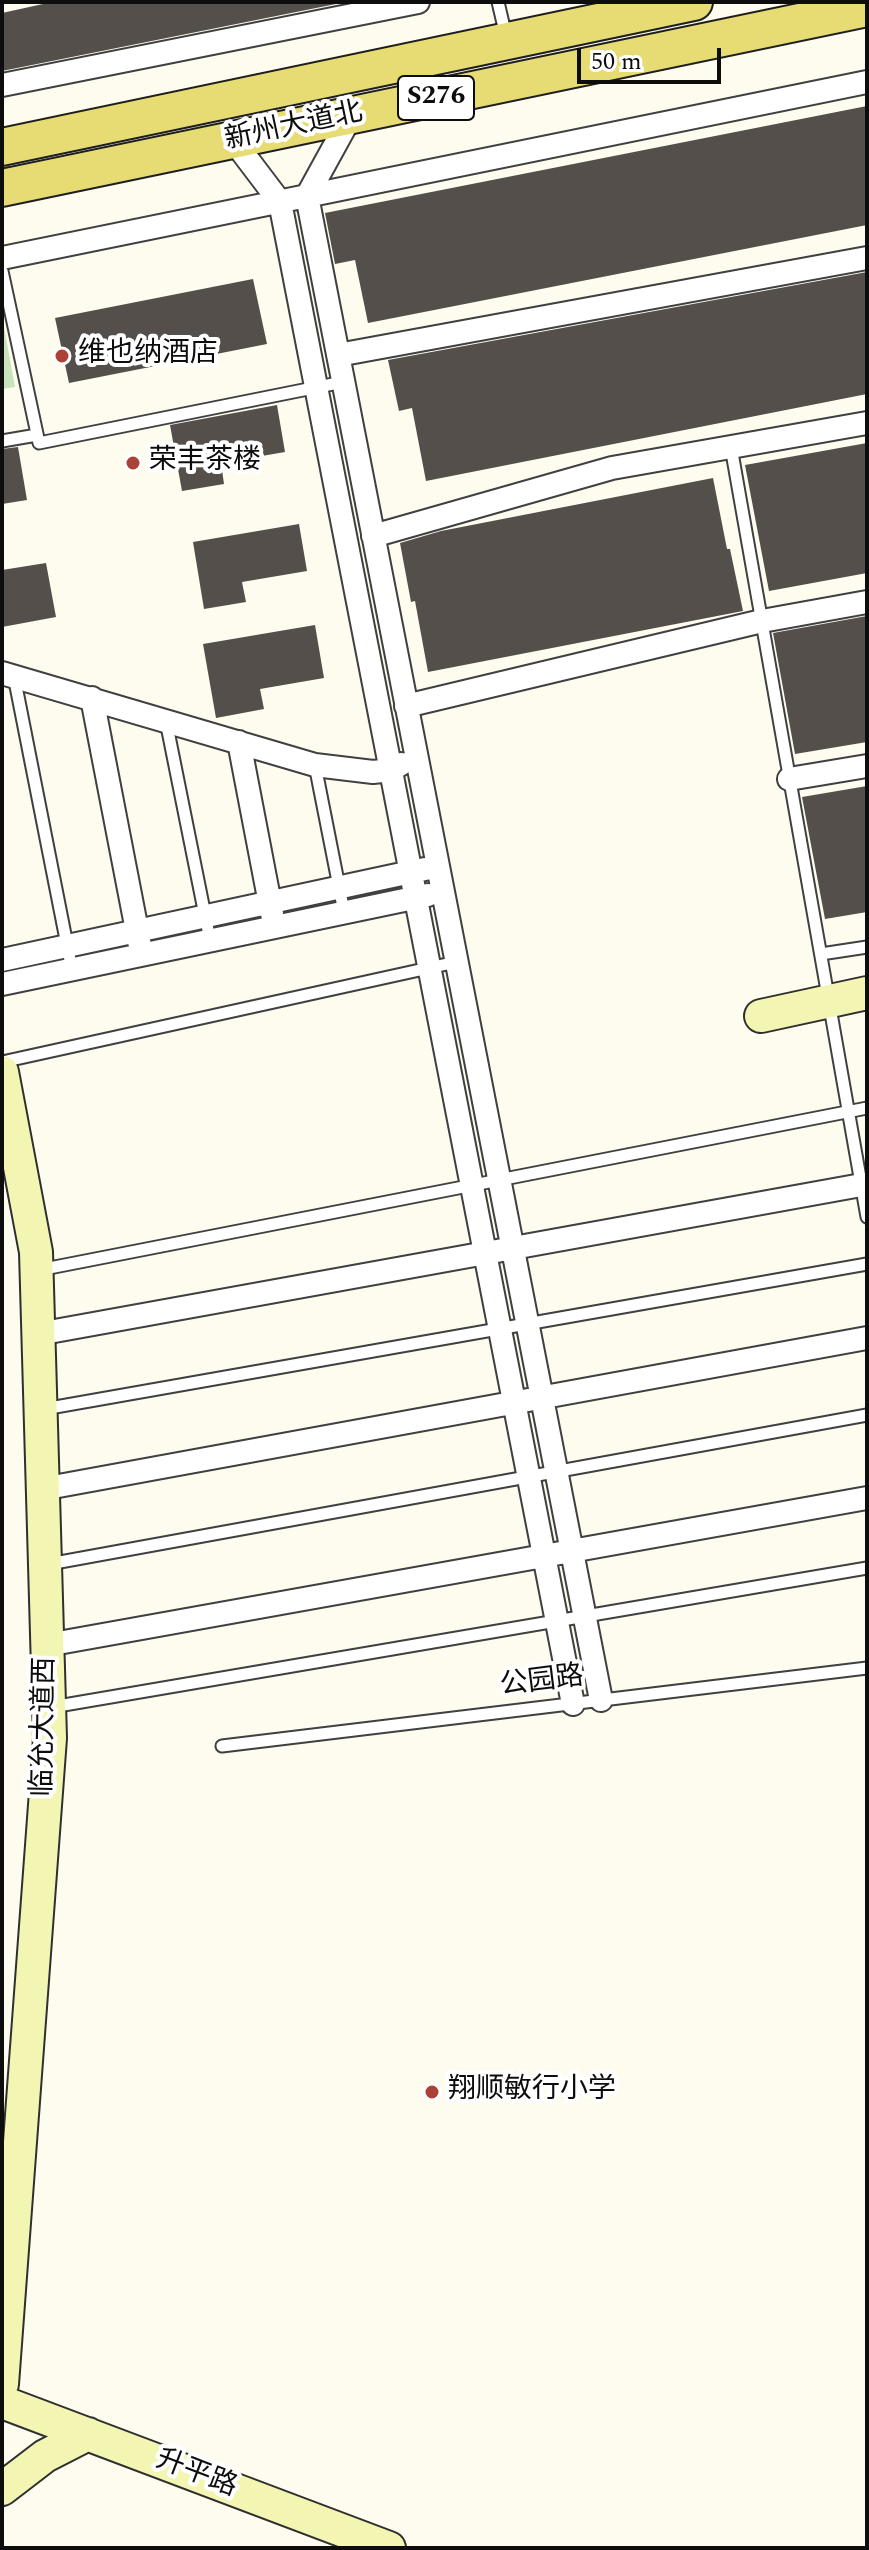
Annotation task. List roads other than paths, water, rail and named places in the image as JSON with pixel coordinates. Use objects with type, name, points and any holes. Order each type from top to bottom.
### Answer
[{"type":"main road","name":"新州大道北","points":[[2,147],[694,2]]},
{"type":"main road","name":"新州大道北","points":[[3,189],[867,8]]},
{"type":"main road","points":[[2,126],[39,140]]},
{"type":"main road","points":[[761,1016],[867,993]]},
{"type":"main road","name":"临允大道西","points":[[2,1072],[36,1252],[50,1738],[2,2384]]},
{"type":"main road","name":"升平路","points":[[2,2402],[389,2548]]},
{"type":"main road","points":[[2,2489],[45,2456],[88,2434]]},
{"type":"street","points":[[2,85],[418,2]]},
{"type":"street","points":[[2,258],[867,82]]},
{"type":"street","points":[[351,116],[307,196],[601,1700]]},
{"type":"street","points":[[233,140],[280,202],[573,1704]]},
{"type":"street","points":[[338,355],[867,258]]},
{"type":"street","points":[[373,536],[612,468],[867,423]]},
{"type":"street","points":[[406,706],[762,621],[867,602]]},
{"type":"street","points":[[8,674],[315,765],[373,772],[391,770],[416,756]]},
{"type":"street","points":[[92,698],[142,955]]},
{"type":"street","points":[[239,742],[275,927]]},
{"type":"street","points":[[789,779],[867,766]]},
{"type":"street","points":[[2,960],[438,866]]},
{"type":"street","points":[[2,984],[443,891]]},
{"type":"street","points":[[38,1334],[864,1184]]},
{"type":"street","points":[[42,1489],[867,1338]]},
{"type":"street","points":[[47,1645],[867,1498]]},
{"type":"lane","points":[[498,2],[507,41]]},
{"type":"lane","points":[[2,271],[39,443],[343,382]]},
{"type":"lane","points":[[2,441],[37,435]]},
{"type":"lane","points":[[731,447],[848,1112],[864,1184],[867,1217]]},
{"type":"lane","points":[[8,674],[72,970]]},
{"type":"lane","points":[[165,720],[210,940]]},
{"type":"lane","points":[[315,765],[344,912]]},
{"type":"lane","points":[[821,954],[867,947]]},
{"type":"lane","points":[[2,1062],[456,962]]},
{"type":"lane","points":[[36,1270],[867,1108]]},
{"type":"lane","points":[[40,1410],[867,1264]]},
{"type":"lane","points":[[45,1565],[867,1415]]},
{"type":"lane","points":[[49,1708],[867,1568]]},
{"type":"lane","name":"公园路","points":[[222,1746],[867,1668]]},
{"type":"place","name":"维也纳酒店","points":[[62,356]]},
{"type":"place","name":"荣丰茶楼","points":[[133,463]]},
{"type":"place","name":"翔顺敏行小学","points":[[432,2092]]}]
